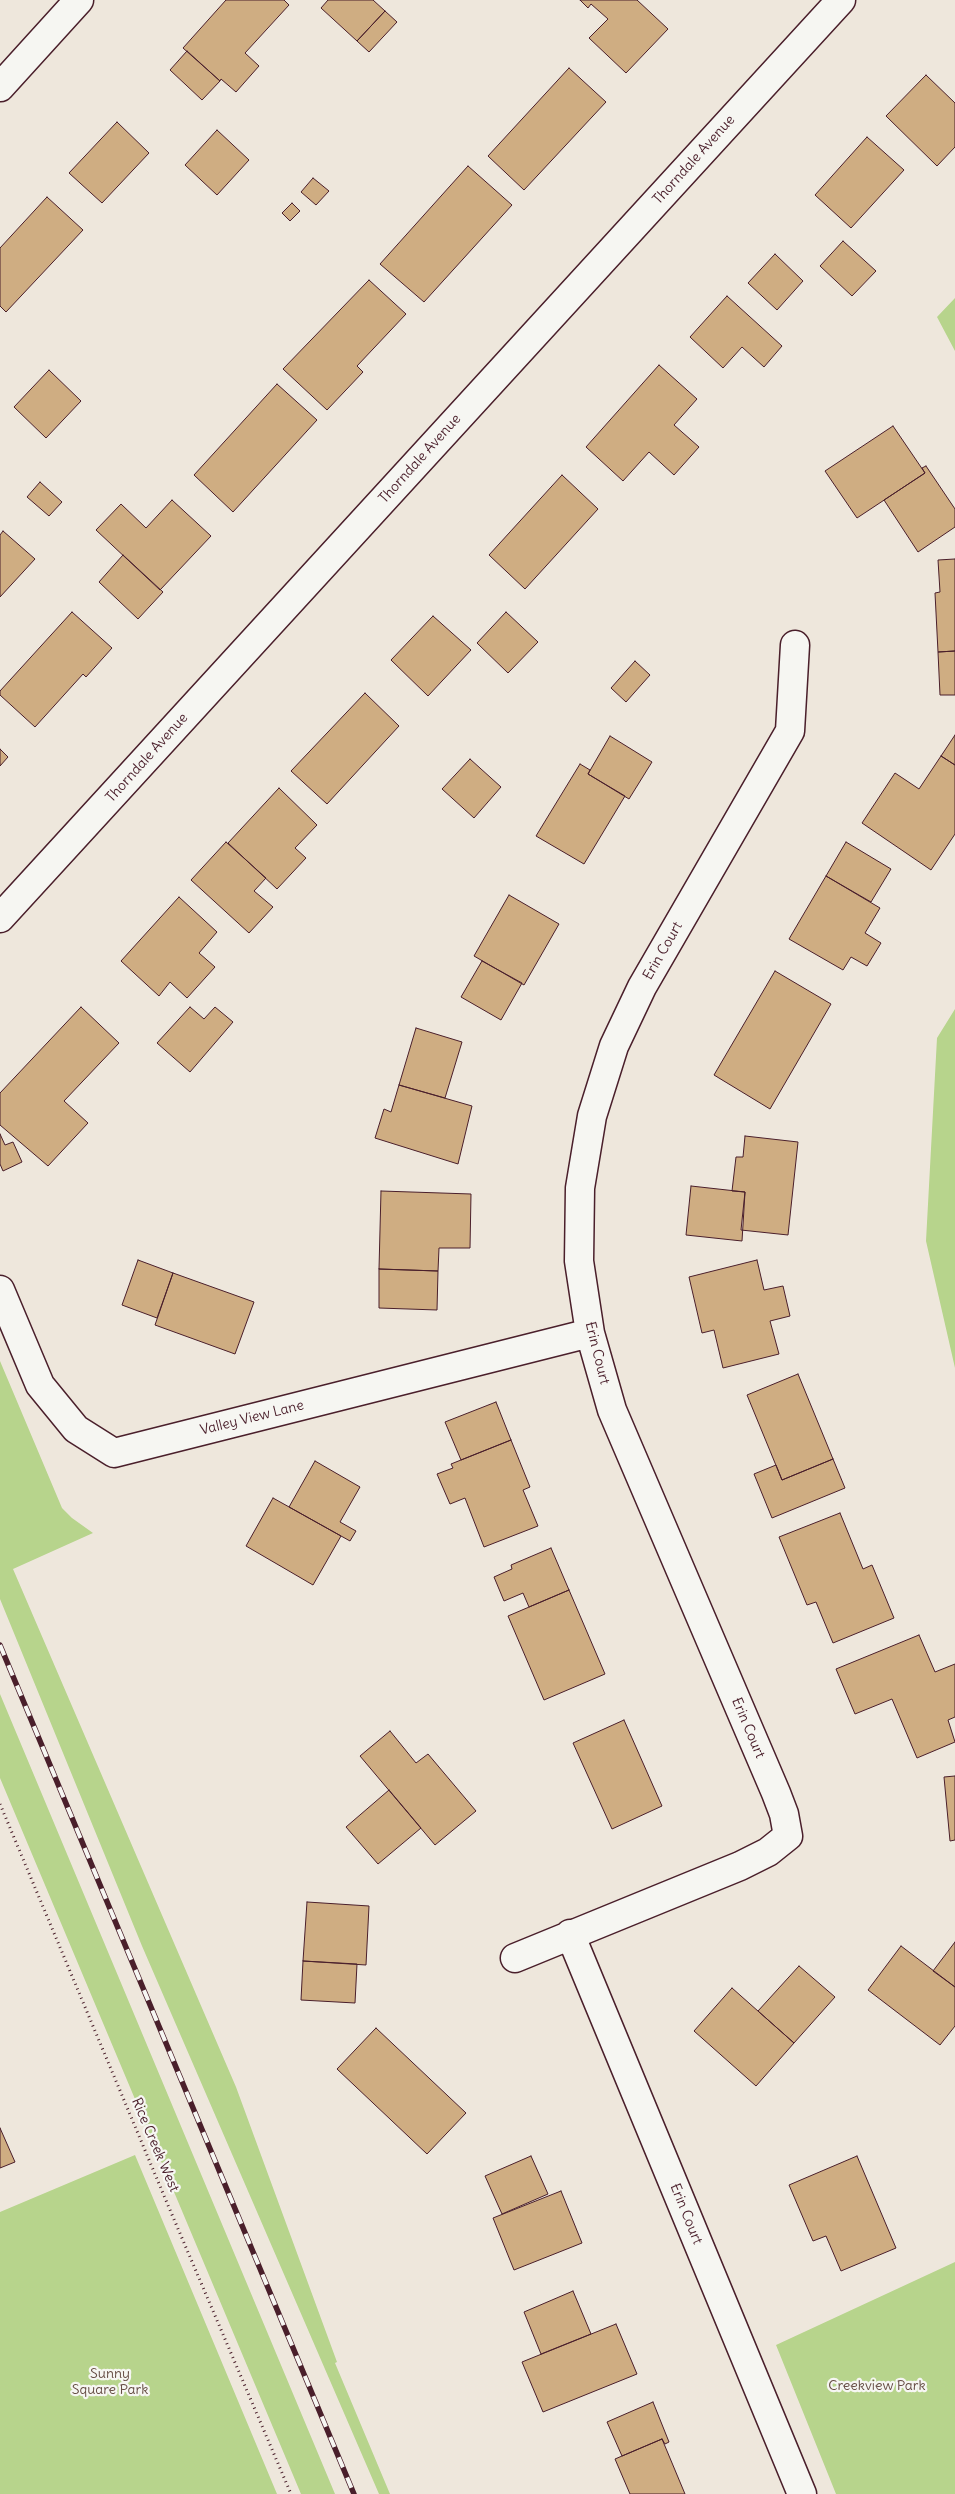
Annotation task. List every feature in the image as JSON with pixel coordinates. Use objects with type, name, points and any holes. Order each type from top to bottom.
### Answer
[{"type":"street","points":[[0,86],[79,0]]},
{"type":"street","name":"Thorndale Avenue","points":[[0,918],[841,0]]},
{"type":"street","name":"Erin Court","points":[[515,1958],[740,1866],[768,1852],[788,1836],[784,1814],[776,1793],[612,1410],[590,1333],[580,1261],[580,1188],[592,1116],[614,1046],[642,987],[790,732],[795,645]]},
{"type":"street","name":"Valley View Lane","points":[[0,1290],[40,1386],[76,1429],[114,1453],[590,1333]]},
{"type":"street","name":"Erin Court","points":[[570,1934],[802,2494]]},
{"type":"path","name":"Rice Creek West","points":[[0,1804],[170,2210],[292,2494]]},
{"type":"green space","points":[[955,298],[955,351],[937,317]]},
{"type":"green space","points":[[955,1009],[955,1368],[926,1241],[937,1038]]},
{"type":"green space","points":[[0,1361],[62,1508],[72,1518],[93,1533],[13,1569],[236,2087],[337,2362],[335,2363],[390,2494],[379,2494],[142,1946],[0,1599]]},
{"type":"green space","points":[[0,1694],[335,2494],[301,2494],[0,1778]]},
{"type":"green space","name":"Sunny Square Park","points":[[135,2155],[277,2494],[0,2494],[0,2212]]},
{"type":"green space","name":"Creekview Park","points":[[955,2262],[955,2494],[836,2494],[776,2345]]},
{"type":"building","points":[[226,0],[284,0],[289,5],[245,53],[259,66],[236,92],[221,79],[220,81],[183,48]]},
{"type":"building","points":[[328,0],[373,0],[385,11],[357,41],[321,8]]},
{"type":"building","points":[[580,0],[637,0],[668,29],[626,73],[589,38],[608,19],[591,4],[588,8]]},
{"type":"building","points":[[385,11],[397,22],[369,52],[357,41]]},
{"type":"building","points":[[187,51],[220,81],[202,100],[170,70]]},
{"type":"building","points":[[569,68],[606,102],[524,190],[488,156]]},
{"type":"building","points":[[926,75],[955,103],[955,147],[937,166],[886,116]]},
{"type":"building","points":[[117,122],[149,153],[102,203],[69,173]]},
{"type":"building","points":[[217,130],[249,160],[217,195],[185,165]]},
{"type":"building","points":[[867,137],[904,170],[851,228],[815,195]]},
{"type":"building","points":[[468,166],[512,205],[424,302],[380,264]]},
{"type":"building","points":[[313,178],[329,191],[316,205],[301,192]]},
{"type":"building","points":[[47,197],[83,230],[6,312],[0,306],[0,248]]},
{"type":"building","points":[[292,203],[300,211],[290,221],[282,213]]},
{"type":"building","points":[[843,241],[876,271],[852,296],[820,266]]},
{"type":"building","points":[[775,254],[803,281],[777,310],[748,283]]},
{"type":"building","points":[[369,280],[406,314],[357,366],[363,372],[327,410],[283,369]]},
{"type":"building","points":[[727,296],[782,346],[764,367],[742,347],[723,368],[690,337]]},
{"type":"building","points":[[659,365],[697,399],[674,425],[699,447],[674,475],[649,452],[623,481],[586,447]]},
{"type":"building","points":[[49,370],[81,401],[46,438],[14,407]]},
{"type":"building","points":[[277,384],[317,420],[233,512],[194,475]]},
{"type":"building","points":[[893,426],[925,473],[857,518],[825,471]]},
{"type":"building","points":[[926,466],[955,509],[955,527],[918,552],[884,500],[925,473],[922,468]]},
{"type":"building","points":[[562,475],[598,509],[525,589],[489,555]]},
{"type":"building","points":[[40,482],[62,502],[49,516],[27,497]]},
{"type":"building","points":[[172,500],[211,536],[160,590],[96,530],[121,504],[146,528]]},
{"type":"building","points":[[3,531],[35,559],[0,597],[0,535]]},
{"type":"building","points":[[123,555],[163,592],[138,619],[99,582]]},
{"type":"building","points":[[955,559],[955,651],[938,652],[935,593],[940,592],[938,560]]},
{"type":"building","points":[[72,612],[112,648],[86,677],[83,674],[35,727],[0,695],[0,691]]},
{"type":"building","points":[[506,612],[538,642],[508,673],[477,643]]},
{"type":"building","points":[[433,616],[471,650],[428,696],[391,660]]},
{"type":"building","points":[[955,651],[955,695],[940,695],[938,652]]},
{"type":"building","points":[[635,661],[650,675],[626,702],[611,688]]},
{"type":"building","points":[[365,693],[399,726],[327,804],[291,771]]},
{"type":"building","points":[[955,735],[955,765],[941,756]]},
{"type":"building","points":[[610,736],[652,762],[629,799],[588,774]]},
{"type":"building","points":[[0,749],[8,757],[0,766]]},
{"type":"building","points":[[941,756],[955,765],[955,834],[931,870],[862,823],[895,773],[919,789]]},
{"type":"building","points":[[470,759],[501,787],[474,818],[442,789]]},
{"type":"building","points":[[580,764],[590,770],[588,774],[625,796],[584,864],[536,836]]},
{"type":"building","points":[[279,788],[317,825],[295,848],[306,858],[277,889],[228,843]]},
{"type":"building","points":[[226,842],[266,878],[254,891],[273,907],[249,933],[191,880]]},
{"type":"building","points":[[846,842],[891,869],[871,902],[826,876]]},
{"type":"building","points":[[826,876],[880,908],[865,933],[881,943],[867,966],[851,957],[843,970],[789,939]]},
{"type":"building","points":[[509,895],[559,924],[524,985],[474,956]]},
{"type":"building","points":[[179,897],[217,932],[199,953],[215,967],[187,998],[170,982],[159,996],[121,961]]},
{"type":"building","points":[[482,961],[522,983],[501,1020],[461,997]]},
{"type":"building","points":[[775,971],[831,1004],[770,1109],[714,1075]]},
{"type":"building","points":[[81,1007],[119,1043],[64,1101],[88,1123],[48,1166],[0,1125],[0,1093]]},
{"type":"building","points":[[190,1007],[204,1019],[215,1007],[233,1022],[190,1072],[157,1043]]},
{"type":"building","points":[[416,1028],[462,1042],[445,1098],[399,1085]]},
{"type":"building","points":[[399,1085],[472,1106],[458,1164],[375,1138],[384,1109],[391,1112]]},
{"type":"building","points":[[0,1134],[5,1145],[13,1142],[22,1162],[3,1171],[0,1164]]},
{"type":"building","points":[[745,1136],[798,1142],[788,1235],[741,1230],[745,1192],[732,1191],[736,1157],[743,1157]]},
{"type":"building","points":[[691,1186],[745,1192],[742,1241],[686,1235]]},
{"type":"building","points":[[381,1191],[471,1194],[470,1248],[439,1248],[438,1271],[379,1269]]},
{"type":"building","points":[[138,1260],[173,1273],[157,1318],[122,1305]]},
{"type":"building","points":[[757,1260],[764,1290],[783,1286],[790,1316],[770,1321],[779,1354],[723,1368],[714,1330],[702,1333],[689,1277]]},
{"type":"building","points":[[379,1269],[438,1271],[437,1310],[379,1308]]},
{"type":"building","points":[[173,1273],[254,1302],[235,1354],[155,1325]]},
{"type":"building","points":[[798,1374],[833,1459],[782,1480],[747,1395]]},
{"type":"building","points":[[496,1402],[511,1440],[461,1460],[445,1422]]},
{"type":"building","points":[[511,1440],[530,1487],[523,1490],[538,1526],[484,1547],[465,1498],[450,1504],[437,1474],[453,1468],[451,1464]]},
{"type":"building","points":[[833,1459],[845,1488],[772,1518],[754,1474],[776,1465],[782,1480]]},
{"type":"building","points":[[315,1461],[360,1487],[340,1522],[356,1531],[350,1541],[289,1507]]},
{"type":"building","points":[[273,1498],[341,1536],[313,1585],[246,1546]]},
{"type":"building","points":[[840,1513],[863,1569],[872,1565],[894,1618],[833,1643],[816,1602],[807,1605],[779,1537]]},
{"type":"building","points":[[551,1548],[569,1590],[529,1607],[523,1593],[504,1601],[494,1577],[512,1569],[511,1565]]},
{"type":"building","points":[[569,1590],[605,1674],[544,1700],[508,1616]]},
{"type":"building","points":[[919,1635],[935,1672],[955,1664],[955,1717],[948,1720],[955,1742],[917,1758],[892,1699],[855,1714],[836,1669]]},
{"type":"building","points":[[624,1720],[662,1806],[612,1829],[573,1743]]},
{"type":"building","points":[[390,1731],[416,1763],[428,1754],[476,1811],[435,1845],[360,1756]]},
{"type":"building","points":[[955,1776],[955,1840],[950,1841],[944,1777]]},
{"type":"building","points":[[389,1790],[421,1828],[378,1864],[346,1827]]},
{"type":"building","points":[[307,1902],[369,1906],[366,1965],[303,1961]]},
{"type":"building","points":[[955,1942],[955,1987],[933,1971]]},
{"type":"building","points":[[901,1946],[955,1987],[955,2026],[940,2045],[868,1990]]},
{"type":"building","points":[[303,1961],[357,1964],[355,2003],[301,2000]]},
{"type":"building","points":[[799,1966],[835,1997],[794,2043],[758,2011]]},
{"type":"building","points":[[732,1988],[794,2043],[756,2086],[694,2031]]},
{"type":"building","points":[[376,2028],[466,2113],[427,2154],[337,2069]]},
{"type":"building","points":[[0,2128],[15,2162],[0,2168]]},
{"type":"building","points":[[531,2156],[548,2194],[502,2214],[485,2176]]},
{"type":"building","points":[[857,2156],[896,2248],[841,2271],[826,2236],[813,2241],[789,2185]]},
{"type":"building","points":[[561,2191],[582,2243],[514,2270],[493,2218]]},
{"type":"building","points":[[573,2291],[591,2334],[541,2354],[524,2312]]},
{"type":"building","points":[[616,2324],[637,2374],[543,2412],[522,2362]]},
{"type":"building","points":[[653,2402],[669,2442],[665,2444],[662,2439],[622,2456],[607,2422]]},
{"type":"building","points":[[662,2439],[685,2494],[630,2494],[615,2459]]},
{"type":"railway","points":[[0,1645],[354,2494]]}]
